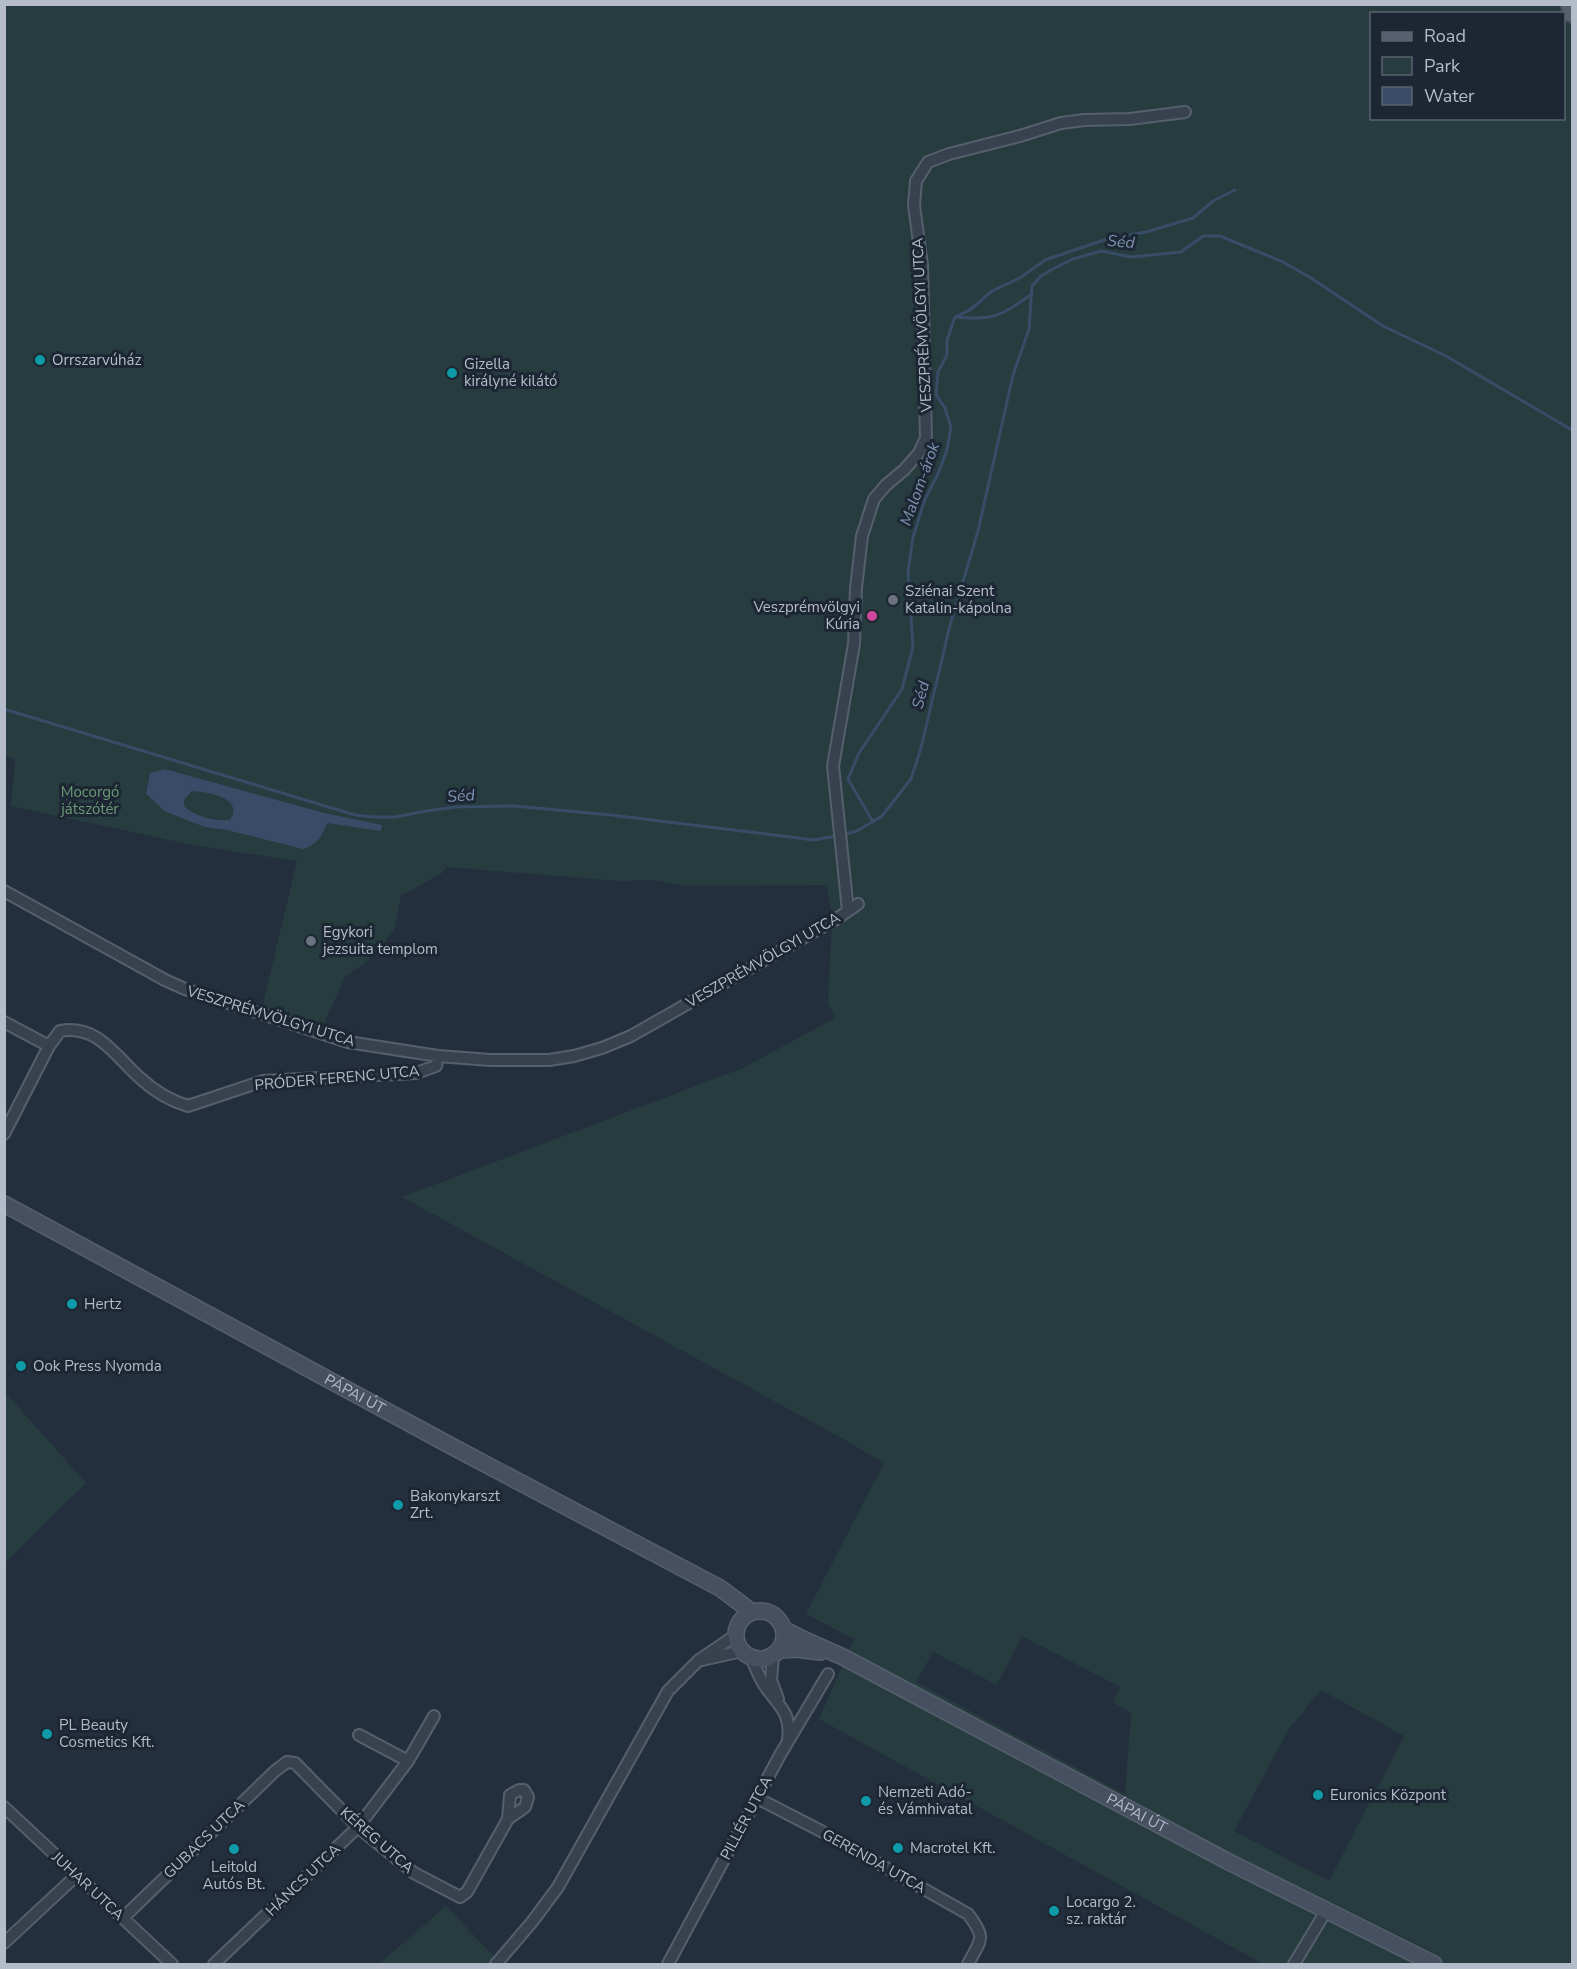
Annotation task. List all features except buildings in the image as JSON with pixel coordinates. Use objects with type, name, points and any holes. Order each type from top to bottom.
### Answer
[{"type":"main road","points":[[1569,4],[1572,14]]},
{"type":"main road","name":"PÁPAI ÚT","points":[[4,1204],[720,1588],[752,1612]]},
{"type":"main road","name":"PÁPAI ÚT","points":[[706,1582],[732,1610],[737,1630]]},
{"type":"main road","points":[[752,1612],[770,1613],[778,1618],[783,1629],[784,1639],[777,1653],[766,1659],[747,1655],[737,1643],[737,1630],[746,1616],[752,1612]]},
{"type":"main road","name":"PÁPAI ÚT","points":[[783,1629],[843,1657],[1218,1856],[1434,1965]]},
{"type":"main road","name":"PÁPAI ÚT","points":[[777,1653],[796,1649],[843,1657]]},
{"type":"street","name":"VESZPRÉMVÖLGYI UTCA","points":[[848,911],[833,766],[854,644],[856,588],[862,536],[874,499],[919,453],[926,438],[925,322],[922,265],[914,205],[916,180],[928,162],[1061,123],[1130,119],[1185,112]]},
{"type":"street","name":"VESZPRÉMVÖLGYI UTCA","points":[[4,891],[185,989],[348,1042],[438,1056],[490,1060],[549,1060],[574,1056],[632,1036],[858,904]]},
{"type":"street","points":[[4,1022],[50,1046],[4,1134]]},
{"type":"street","name":"PRÓDER FERENC UTCA","points":[[50,1046],[60,1031],[70,1029],[87,1033],[113,1049],[146,1083],[171,1099],[188,1106],[263,1081],[416,1073],[436,1066],[438,1056]]},
{"type":"street","points":[[4,1106],[16,1112]]},
{"type":"street","points":[[496,1965],[558,1887],[668,1691],[699,1660],[737,1630]]},
{"type":"street","points":[[777,1653],[771,1680],[789,1723],[788,1743]]},
{"type":"street","points":[[699,1660],[747,1655],[766,1688],[779,1702]]},
{"type":"street","name":"PILLÉR UTCA","points":[[668,1965],[757,1798],[828,1674]]},
{"type":"street","name":"HÁNCS UTCA","points":[[214,1965],[358,1827],[408,1761],[434,1716]]},
{"type":"street","points":[[359,1735],[408,1761]]},
{"type":"street","name":"KÉREG UTCA","points":[[286,1762],[295,1763],[358,1827],[414,1873],[460,1897],[467,1892],[508,1819]]},
{"type":"street","name":"GUBACS UTCA","points":[[123,1918],[286,1762]]},
{"type":"street","name":"GERENDA UTCA","points":[[757,1798],[821,1831],[968,1914],[980,1928],[979,1942],[968,1965]]},
{"type":"street","name":"JUHAR UTCA","points":[[4,1807],[172,1965]]},
{"type":"street","points":[[4,1943],[77,1875]]},
{"type":"street","points":[[1294,1965],[1326,1911]]},
{"type":"green space","name":"Mocorgó játszótér","points":[[4,5],[1572,5],[1572,1964],[1263,1964],[819,1719],[854,1639],[806,1614],[884,1463],[402,1197],[743,1068],[835,1018],[828,1003],[832,918],[827,885],[683,886],[653,880],[619,881],[447,867],[442,873],[401,896],[394,930],[366,962],[345,977],[324,1024],[262,1008],[297,861],[193,845],[11,806],[15,760],[4,754]],"holes":[[[1022,1636],[1120,1687],[1112,1702],[1131,1713],[1125,1794],[916,1682],[933,1652],[997,1685]],[[1321,1690],[1404,1736],[1329,1881],[1234,1831],[1289,1729]]]},
{"type":"green space","points":[[4,1391],[86,1483],[5,1563],[4,1563]]},
{"type":"green space","points":[[446,1906],[501,1964],[379,1964]]},
{"type":"water","points":[[165,769],[324,813],[382,825],[381,831],[327,823],[318,839],[303,849],[227,830],[205,827],[166,812],[146,794],[150,773]],"holes":[[[192,791],[215,795],[229,801],[233,812],[230,820],[205,818],[184,806],[184,800]]]},
{"type":"waterway","name":"Malom-árok","points":[[873,822],[848,779],[859,753],[902,689],[913,647],[908,572],[913,537],[925,499],[947,450],[951,427],[945,408],[936,395],[938,372],[947,355],[947,340],[955,317],[970,310],[992,291],[1020,278],[1045,260],[1107,239],[1146,232],[1193,218],[1213,201],[1235,190]]},
{"type":"waterway","name":"Séd","points":[[843,835],[857,831],[882,816],[911,779],[921,748],[950,625],[978,531],[1013,375],[1029,329],[1032,286],[1041,276],[1051,270],[1073,259],[1101,251],[1131,257],[1181,252],[1203,236],[1220,236],[1283,262],[1383,326],[1446,356],[1572,430]]},
{"type":"waterway","name":"Malom-árok","points":[[957,317],[980,318],[997,315],[1032,294]]},
{"type":"waterway","name":"Séd","points":[[4,709],[355,815],[395,817],[456,807],[514,806],[611,815],[814,840],[836,836]]},
{"type":"place","name":"Orrszarvúház","points":[[40,360]]},
{"type":"place","name":"Gizella királyné kilátó","points":[[452,373]]},
{"type":"place","name":"Sziénai Szent Katalin-kápolna","points":[[893,600]]},
{"type":"place","name":"Veszprémvölgyi Kúria","points":[[872,616]]},
{"type":"place","name":"Egykori jezsuita templom","points":[[311,941]]},
{"type":"place","name":"Hertz","points":[[72,1304]]},
{"type":"place","name":"Ook Press Nyomda","points":[[21,1366]]},
{"type":"place","name":"Bakonykarszt Zrt.","points":[[398,1505]]},
{"type":"place","name":"PL Beauty Cosmetics Kft.","points":[[47,1734]]},
{"type":"place","name":"Euronics Központ","points":[[1318,1795]]},
{"type":"place","name":"Nemzeti Adó- és Vámhivatal","points":[[866,1801]]},
{"type":"place","name":"Macrotel Kft.","points":[[898,1848]]},
{"type":"place","name":"Leitold Autós Bt.","points":[[234,1849]]},
{"type":"place","name":"Locargo 2. sz. raktár","points":[[1054,1911]]}]
